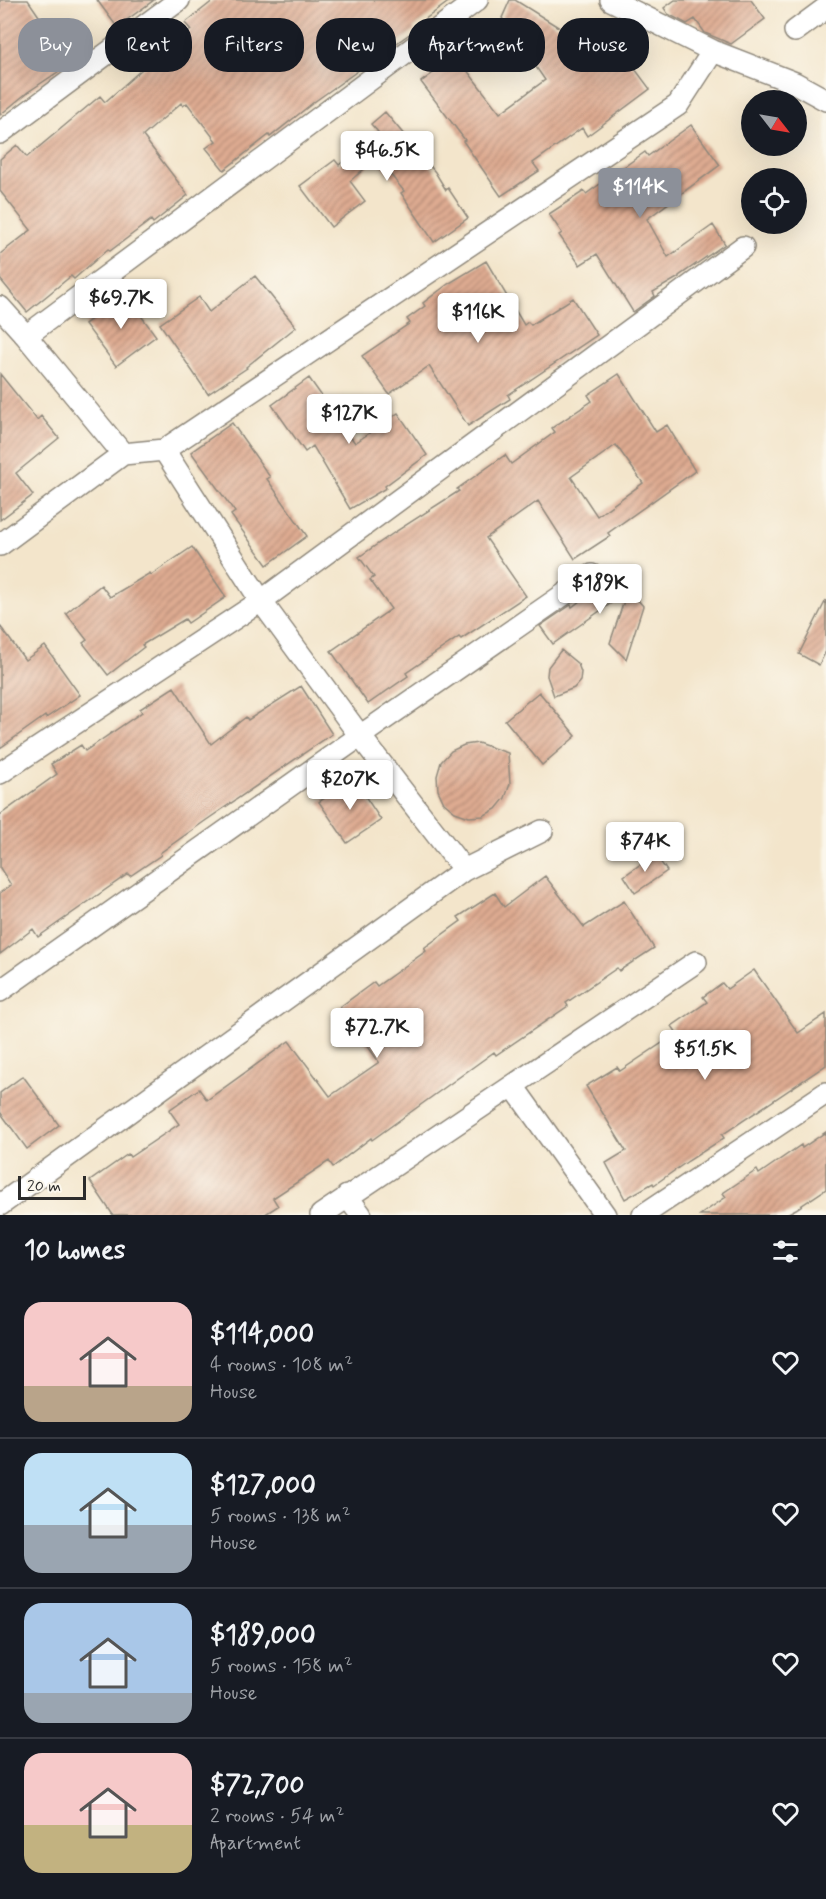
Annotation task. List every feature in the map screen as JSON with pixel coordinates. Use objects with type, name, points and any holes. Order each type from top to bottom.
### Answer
[{"type":"street","points":[[0,132],[179,0]]},
{"type":"street","points":[[26,336],[477,0]]},
{"type":"street","points":[[611,0],[712,51],[795,83],[826,100]]},
{"type":"street","points":[[795,31],[826,8]]},
{"type":"street","points":[[0,545],[123,454],[164,450],[678,105],[712,51]]},
{"type":"street","points":[[0,773],[261,601],[743,247]]},
{"type":"street","points":[[0,308],[26,336],[123,454]]},
{"type":"street","points":[[164,450],[261,601],[360,736],[464,870]]},
{"type":"street","points":[[0,992],[360,736],[592,575]]},
{"type":"street","points":[[0,1205],[464,870],[542,831]]},
{"type":"street","points":[[321,1215],[696,962]]},
{"type":"street","points":[[513,1086],[605,1215]]},
{"type":"street","points":[[644,1215],[826,1093]]},
{"type":"street","points":[[347,1196],[362,1215]]},
{"type":"building","points":[[0,0],[28,0],[40,18],[18,18],[18,72],[58,72],[0,115]]},
{"type":"building","points":[[97,0],[154,0],[129,18],[110,18]]},
{"type":"building","points":[[214,0],[451,0],[427,18],[408,18],[408,35],[396,44],[396,18],[316,18],[316,72],[356,72],[224,170],[206,148],[216,141],[187,103],[183,106],[181,103],[143,136],[188,195],[153,223],[151,220],[110,251],[108,249],[74,279],[71,276],[27,312],[0,279],[0,254],[31,230],[0,191],[0,159],[17,145],[27,157],[100,96],[105,102],[139,72],[192,72],[191,18]]},
{"type":"building","points":[[510,0],[515,0],[544,18],[502,18]]},
{"type":"building","points":[[675,0],[751,0],[765,19],[731,44],[705,33],[695,19],[687,24],[668,14],[664,8]]},
{"type":"building","points":[[545,19],[557,26],[557,72],[637,72],[650,89],[587,136],[582,128],[533,163],[539,171],[501,196],[463,141],[465,140],[421,82],[434,72],[468,72],[500,113],[545,80],[539,72],[545,72]]},
{"type":"building","points":[[385,112],[435,172],[446,190],[448,188],[468,218],[434,242],[401,193],[404,191],[377,158],[350,181],[365,201],[331,227],[300,186],[335,160],[339,165],[378,132],[371,124]]},
{"type":"building","points":[[691,125],[720,165],[647,219],[668,257],[713,225],[725,244],[679,277],[653,292],[655,296],[633,312],[597,254],[580,265],[559,235],[562,233],[549,214],[584,191],[586,194],[645,152],[648,156]]},
{"type":"building","points":[[486,261],[524,325],[528,322],[531,325],[573,298],[597,335],[508,395],[510,399],[468,426],[429,366],[389,394],[362,356],[410,323],[407,319],[425,306],[423,303],[448,284]]},
{"type":"building","points":[[255,276],[296,327],[247,368],[208,394],[160,324],[199,297],[209,312]]},
{"type":"building","points":[[125,294],[156,336],[116,366],[85,324]]},
{"type":"building","points":[[0,374],[37,420],[41,416],[59,438],[16,473],[33,495],[0,520]]},
{"type":"building","points":[[619,374],[656,432],[667,425],[695,471],[608,533],[610,536],[575,559],[538,501],[486,538],[526,596],[406,673],[408,676],[368,704],[331,651],[391,609],[370,580],[374,577],[359,557],[459,491],[457,489],[505,455],[511,464],[555,432],[552,428],[592,401],[588,395]],"holes":[[[616,445],[643,483],[597,516],[571,477]]]},
{"type":"building","points":[[309,378],[355,443],[398,413],[427,455],[385,486],[386,488],[350,509],[313,446],[305,452],[272,405]]},
{"type":"building","points":[[232,423],[270,477],[267,479],[307,536],[267,565],[231,515],[235,512],[191,452]]},
{"type":"building","points":[[192,547],[226,597],[188,623],[185,619],[142,645],[144,647],[108,675],[83,643],[87,640],[66,613],[101,585],[110,597],[150,573],[151,575]]},
{"type":"building","points":[[615,574],[643,606],[626,659],[610,643],[627,592],[553,644],[540,626],[571,605],[572,607]]},
{"type":"building","points":[[826,600],[826,651],[819,665],[799,654]]},
{"type":"building","points":[[0,626],[25,660],[45,646],[80,695],[46,718],[45,716],[0,748]]},
{"type":"building","points":[[561,650],[578,664],[581,672],[580,681],[574,688],[554,696],[547,676],[548,667]]},
{"type":"building","points":[[301,686],[332,734],[205,821],[160,853],[161,855],[130,876],[128,874],[38,937],[33,929],[0,954],[0,893],[11,885],[0,868],[0,815],[57,774],[51,764],[81,745],[85,751],[142,712],[140,709],[174,687],[211,744],[246,717],[248,720]]},
{"type":"building","points":[[539,692],[576,736],[542,765],[505,720]]},
{"type":"building","points":[[478,743],[508,753],[510,784],[505,798],[496,809],[483,816],[469,817],[455,812],[444,803],[438,790],[437,776],[441,762],[451,751],[464,745]]},
{"type":"building","points":[[353,778],[381,820],[347,843],[319,802]]},
{"type":"building","points":[[655,854],[667,871],[635,893],[624,876]]},
{"type":"building","points":[[545,876],[584,927],[624,901],[654,948],[619,971],[617,968],[566,1003],[568,1006],[496,1055],[494,1052],[333,1167],[329,1161],[273,1198],[278,1206],[264,1215],[113,1215],[90,1181],[128,1154],[130,1157],[179,1124],[169,1110],[199,1089],[207,1100],[289,1041],[330,1096],[379,1062],[340,1007],[374,982],[377,986],[426,951],[424,948],[461,921],[458,917],[495,893],[504,907]]},
{"type":"building","points":[[754,970],[798,1033],[826,1014],[826,1065],[722,1135],[724,1138],[654,1185],[653,1183],[625,1199],[606,1163],[626,1151],[586,1086],[617,1067],[620,1071],[677,1033],[672,1026],[707,1002],[703,997],[722,983],[727,989]]},
{"type":"building","points":[[23,1076],[59,1125],[27,1149],[0,1112],[0,1093]]},
{"type":"building","points":[[826,1132],[826,1189],[796,1209],[785,1215],[700,1215],[726,1197],[723,1193],[757,1170],[759,1174],[801,1145],[802,1148]]}]
